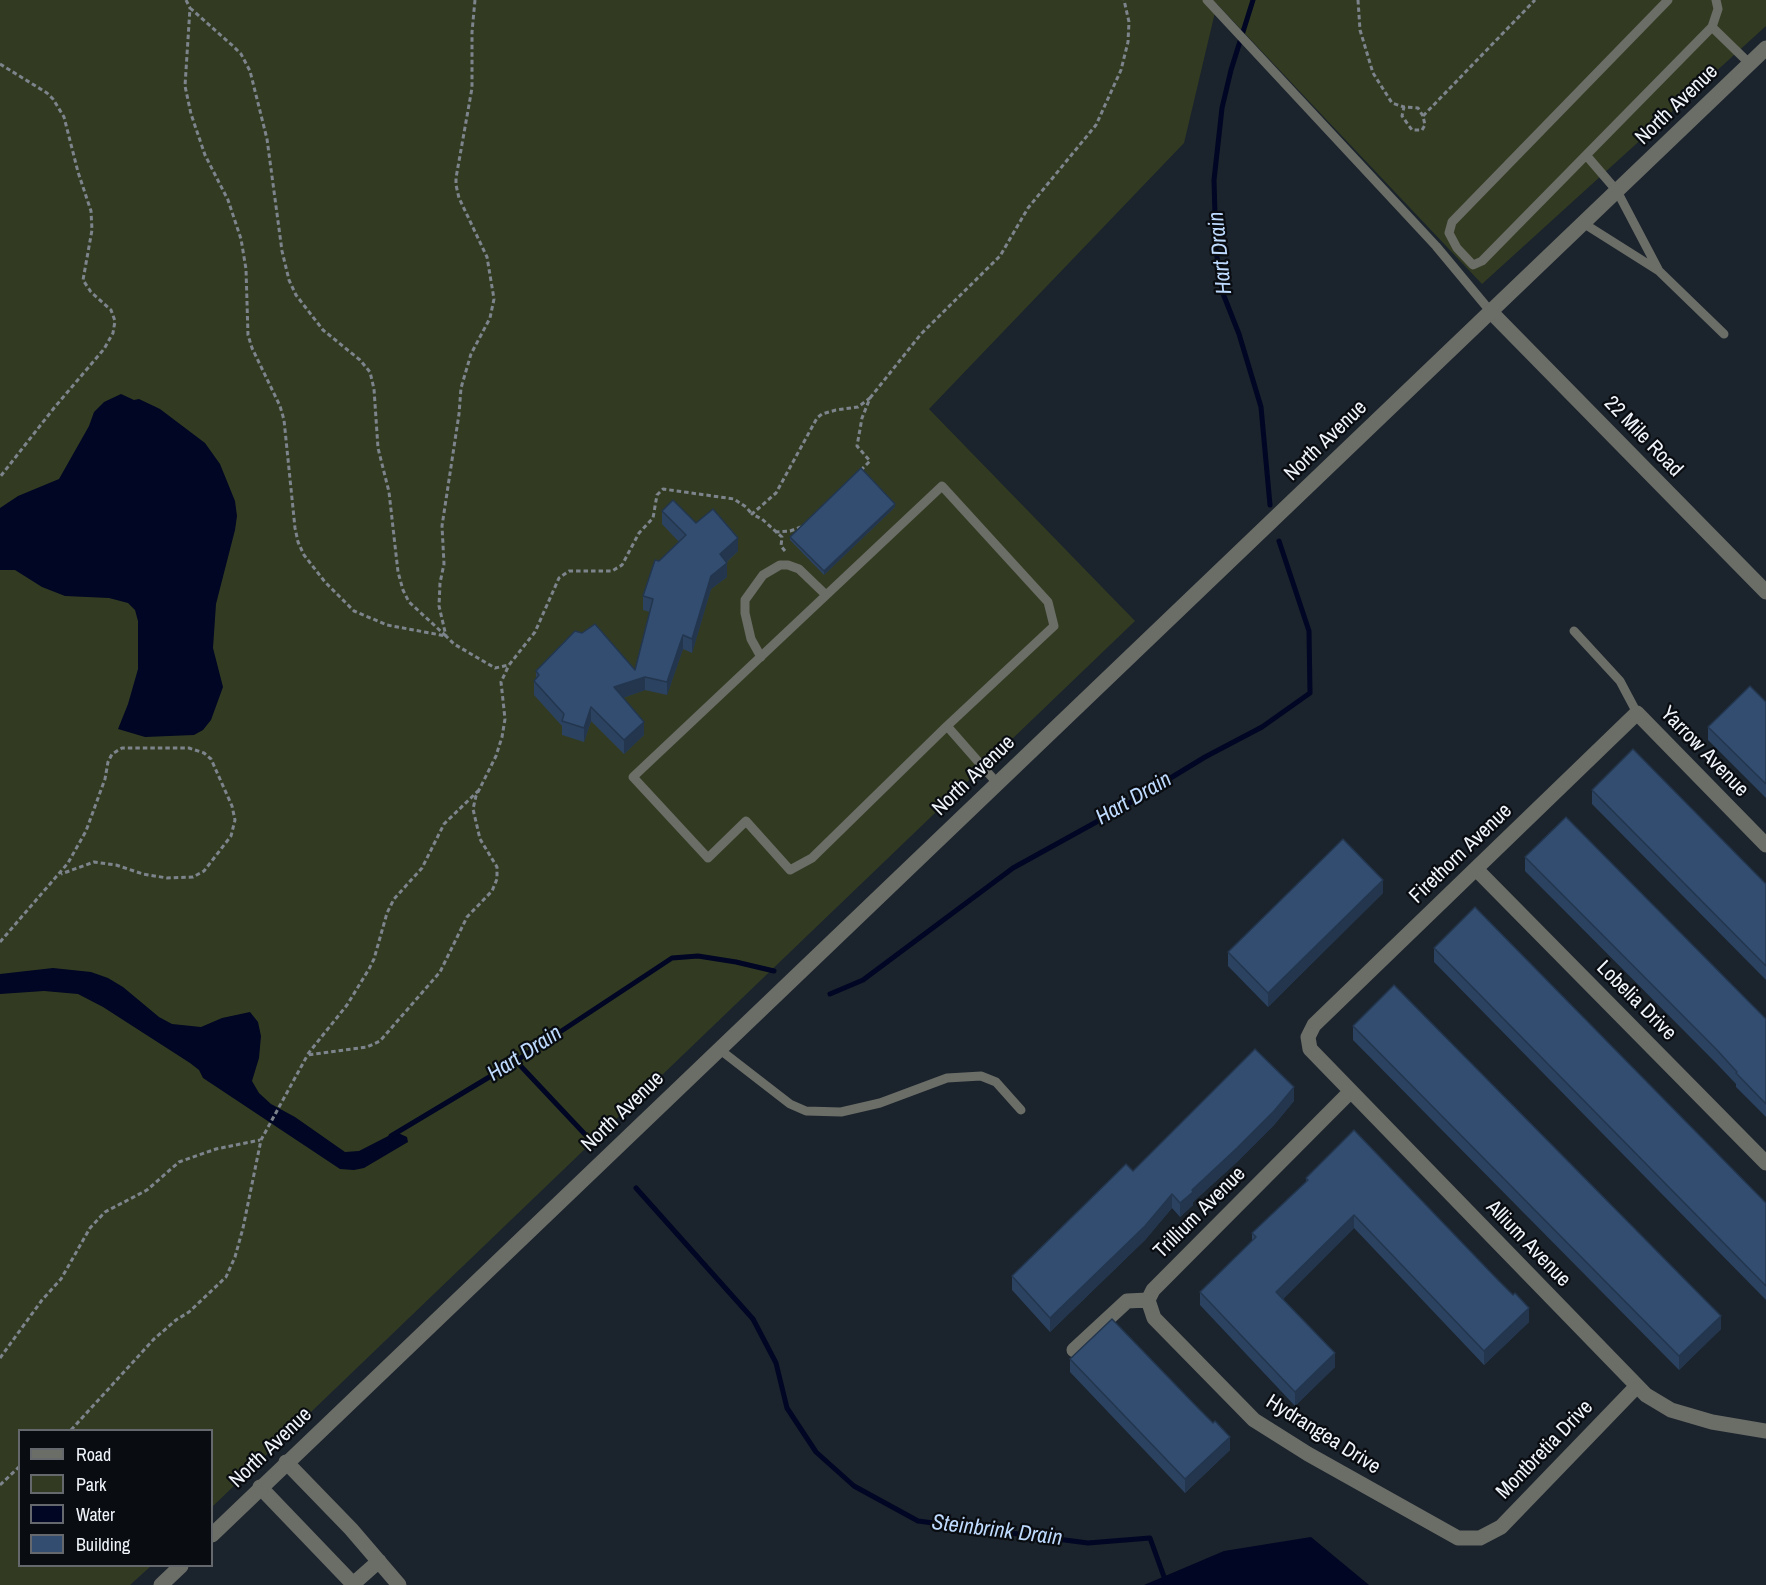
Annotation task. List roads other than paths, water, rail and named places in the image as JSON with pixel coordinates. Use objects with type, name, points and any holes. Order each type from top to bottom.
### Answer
[{"type":"street","name":"North Avenue","points":[[213,1534],[1766,48]]},
{"type":"street","name":"22 Mile Road","points":[[1491,312],[1766,592]]},
{"type":"street","name":"Yarrow Avenue","points":[[1637,713],[1766,845]]},
{"type":"street","name":"Firethorn Avenue","points":[[1314,1025],[1637,713]]},
{"type":"street","name":"Lobelia Drive","points":[[1476,868],[1766,1163]]},
{"type":"street","name":"Allium Avenue","points":[[1314,1025],[1308,1037],[1310,1049],[1646,1395],[1671,1410],[1712,1422],[1766,1431]]},
{"type":"street","name":"Trillium Avenue","points":[[1148,1300],[1161,1281],[1351,1091]]},
{"type":"street","points":[[1074,1350],[1127,1301],[1148,1300]]},
{"type":"street","name":"Hydrangea Drive","points":[[1148,1300],[1155,1318],[1254,1420],[1308,1454],[1458,1538],[1480,1538]]},
{"type":"street","name":"Montbretia Drive","points":[[1480,1538],[1501,1527],[1637,1386]]},
{"type":"street","points":[[286,1462],[351,1529],[399,1585]]},
{"type":"street","points":[[260,1487],[353,1585],[379,1561]]},
{"type":"street","points":[[161,1585],[180,1567]]},
{"type":"lane","points":[[1207,0],[1436,246],[1491,312]]},
{"type":"lane","points":[[1668,0],[1452,222],[1449,233],[1473,265],[1482,261],[1712,27],[1718,9],[1716,0]]},
{"type":"lane","points":[[1712,27],[1750,64]]},
{"type":"lane","points":[[1586,155],[1617,191],[1659,271]]},
{"type":"lane","points":[[1583,223],[1659,271],[1724,334]]},
{"type":"lane","points":[[942,486],[1048,602],[1054,626],[947,726],[812,858],[790,870],[746,820],[708,858],[633,777],[826,595],[942,486]]},
{"type":"lane","points":[[761,657],[747,627],[746,600],[753,587],[771,569],[780,565],[788,565],[799,569],[826,595]]},
{"type":"lane","points":[[1574,631],[1620,681],[1637,713]]},
{"type":"lane","points":[[947,726],[997,783]]},
{"type":"lane","points":[[719,1049],[790,1104],[806,1111],[841,1112],[880,1103],[947,1078],[981,1076],[996,1082],[1021,1110]]},
{"type":"water","points":[[121,394],[160,409],[205,443],[220,464],[235,501],[237,516],[235,530],[216,604],[213,648],[223,687],[211,720],[203,730],[194,735],[145,737],[118,729],[138,669],[138,621],[135,610],[128,603],[109,598],[65,596],[42,587],[15,570],[0,570],[0,508],[18,496],[59,479],[89,426],[94,412],[104,402]]},
{"type":"water","points":[[53,968],[91,972],[108,978],[123,987],[159,1017],[172,1024],[201,1027],[222,1018],[250,1012],[258,1022],[261,1036],[259,1058],[252,1081],[259,1093],[271,1104],[295,1117],[345,1152],[359,1151],[396,1132],[407,1137],[408,1142],[364,1168],[340,1169],[203,1078],[199,1070],[190,1063],[103,1007],[78,994],[44,991],[0,994],[0,974]]},
{"type":"water","points":[[1311,1537],[1369,1585],[1144,1585],[1224,1551]]},
{"type":"waterway","name":"Hart Drain","points":[[1253,0],[1231,70],[1222,108],[1214,180],[1216,250],[1222,291],[1239,334],[1261,407],[1270,505]]},
{"type":"waterway","name":"Hart Drain","points":[[830,994],[863,980],[1013,868],[1118,810],[1205,757],[1262,727],[1310,693],[1309,631],[1279,541]]},
{"type":"waterway","name":"Hart Drain","points":[[391,1136],[516,1061],[672,958],[698,956],[774,971]]},
{"type":"waterway","name":"Steinbrink Drain","points":[[516,1061],[595,1145]]},
{"type":"waterway","name":"Steinbrink Drain","points":[[636,1188],[753,1319],[776,1363],[787,1408],[816,1452],[854,1486],[918,1521],[1088,1543],[1150,1538],[1167,1585]]}]
